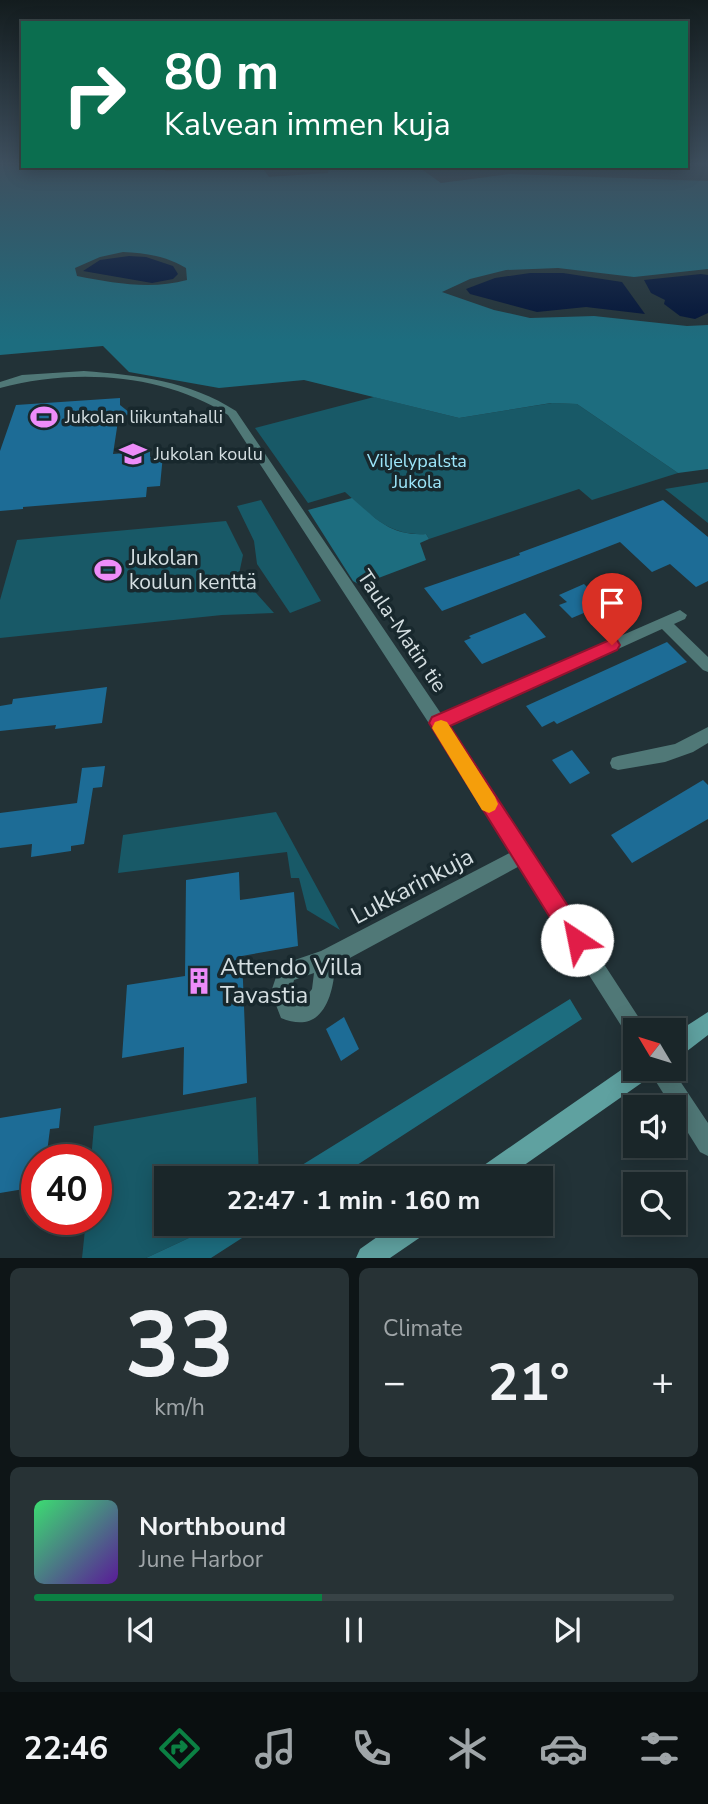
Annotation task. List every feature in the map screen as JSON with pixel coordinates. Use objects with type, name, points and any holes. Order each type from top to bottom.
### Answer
[{"type":"main road","points":[[686,1038],[708,1022]]},
{"type":"main road","points":[[502,1166],[623,1082]]},
{"type":"main road","points":[[369,1258],[400,1236]]},
{"type":"street","name":"Taula-Matin tie","points":[[0,386],[16,379],[83,374],[183,388],[223,404],[232,413],[438,723],[627,1018]]},
{"type":"street","points":[[438,723],[680,615]]},
{"type":"street","points":[[663,622],[708,666]]},
{"type":"street","points":[[618,763],[656,757],[692,747],[708,734]]},
{"type":"street","name":"Lukkarinkuja","points":[[325,960],[521,856]]},
{"type":"street","points":[[667,1082],[708,1144]]},
{"type":"green space","name":"Viljelypalsta Jukola","points":[[374,397],[459,418],[552,403],[577,404],[678,473],[592,500],[579,489],[429,539],[426,534],[401,532],[391,528],[363,509],[345,492],[308,503],[255,428]]},
{"type":"green space","points":[[708,482],[708,523],[665,489]]},
{"type":"green space","points":[[261,500],[321,601],[290,613],[257,564],[254,541],[237,506]]},
{"type":"green space","name":"Jukolan koulun kenttä","points":[[226,521],[243,555],[239,574],[274,613],[222,615],[0,638],[0,600],[17,540]]},
{"type":"green space","points":[[276,812],[340,930],[307,910],[299,878],[291,878],[287,852],[118,873],[123,835]]},
{"type":"green space","points":[[256,1097],[259,1166],[154,1166],[154,1236],[193,1236],[146,1258],[82,1258],[84,1235],[112,1235],[112,1144],[92,1144],[94,1126]]},
{"type":"shaded area","points":[[0,224],[708,224],[708,269],[634,277],[558,268],[506,270],[470,279],[442,292],[494,310],[530,318],[594,316],[687,326],[708,325],[708,469],[678,473],[577,404],[551,403],[459,418],[304,380],[219,388],[129,372],[103,346],[0,355]],"holes":[[[123,252],[156,256],[186,268],[187,280],[160,285],[118,283],[77,276],[75,268],[100,257]]]},
{"type":"shaded area","points":[[129,256],[146,257],[173,266],[178,274],[173,279],[152,283],[83,271],[100,260]]},
{"type":"shaded area","points":[[530,273],[563,273],[622,282],[645,314],[586,307],[537,312],[470,294],[466,289],[495,278]]},
{"type":"shaded area","points":[[708,275],[708,313],[695,319],[680,316],[664,304],[665,300],[651,293],[644,280]]},
{"type":"shaded area","points":[[352,498],[385,525],[403,532],[426,534],[429,539],[420,543],[426,560],[360,585],[353,581],[308,510]]},
{"type":"shaded area","points":[[570,999],[582,1019],[355,1166],[300,1166]]},
{"type":"shaded area","points":[[193,1236],[245,1236],[211,1258],[146,1258]]},
{"type":"building","name":"Jukolan koulu","points":[[120,398],[120,405],[130,413],[118,421],[113,454],[150,451],[150,457],[163,455],[160,486],[147,487],[146,497],[0,511],[0,451],[16,405]]},
{"type":"building","points":[[663,500],[708,537],[708,581],[696,587],[670,564],[652,572],[620,542],[442,611],[424,588],[520,555],[519,553]]},
{"type":"building","points":[[584,584],[592,592],[600,588],[612,601],[572,618],[559,605],[567,602],[559,595]]},
{"type":"building","points":[[525,613],[546,637],[482,664],[464,641],[471,638],[469,636]]},
{"type":"building","points":[[667,642],[687,662],[557,724],[554,721],[542,727],[526,706]]},
{"type":"building","points":[[107,687],[102,723],[55,729],[56,725],[0,731],[0,706],[12,704],[13,699]]},
{"type":"building","points":[[572,750],[590,773],[570,784],[552,760]]},
{"type":"building","points":[[105,766],[102,787],[93,788],[84,844],[71,846],[71,851],[31,857],[32,844],[0,848],[0,813],[77,803],[82,768]]},
{"type":"building","points":[[703,780],[708,785],[708,819],[632,863],[611,835]]},
{"type":"building","name":"Attendo Villa Tavastia","points":[[239,872],[240,900],[294,892],[298,946],[242,956],[247,1083],[183,1095],[184,1047],[122,1058],[127,985],[185,976],[186,880]]},
{"type":"building","points":[[344,1017],[359,1049],[341,1061],[326,1029]]},
{"type":"building","points":[[61,1108],[59,1128],[50,1129],[48,1144],[21,1144],[21,1190],[0,1193],[0,1118]]},
{"type":"slow traffic","points":[[441,728],[489,804]]},
{"type":"place","name":"Jukolan liikuntahalli","points":[[44,417]]},
{"type":"place","name":"Jukolan koulu","points":[[133,454]]},
{"type":"place","name":"Jukolan koulun kenttä","points":[[108,570]]},
{"type":"place","name":"Attendo Villa Tavastia","points":[[199,981]]},
{"type":"route","points":[[577,940],[438,723],[612,645]]}]
